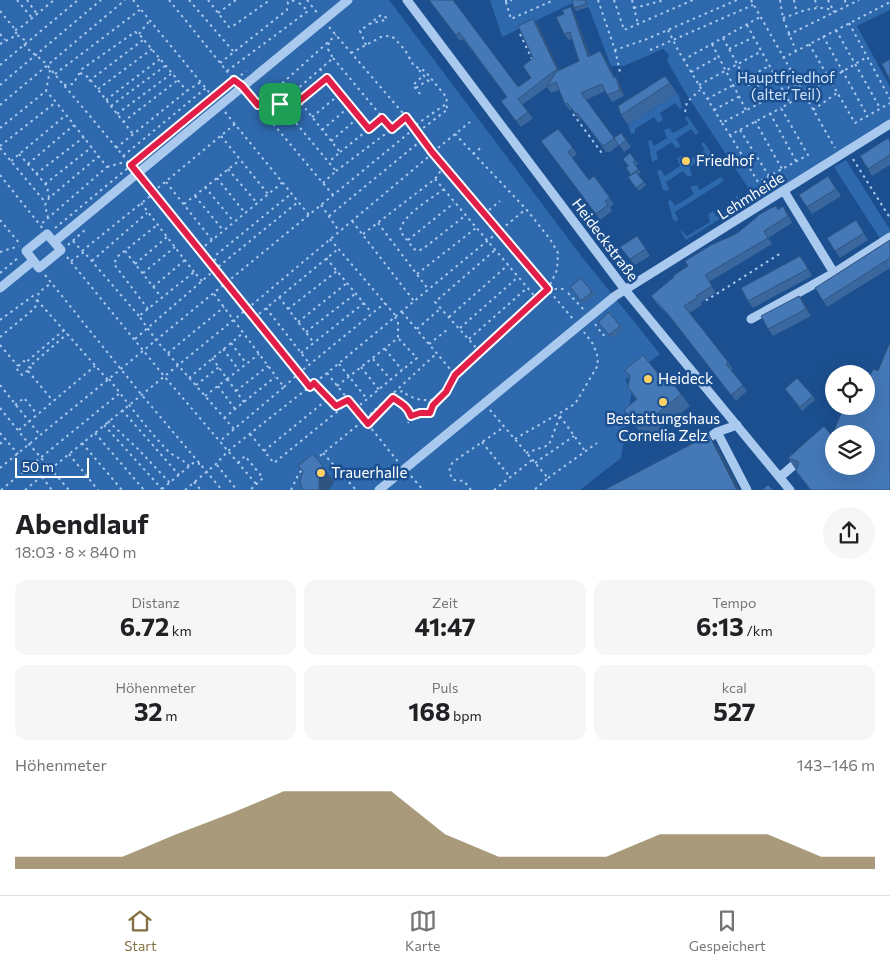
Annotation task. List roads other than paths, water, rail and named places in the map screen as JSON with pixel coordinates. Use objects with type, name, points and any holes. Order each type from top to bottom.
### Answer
[{"type":"street","points":[[54,242],[348,0]]},
{"type":"street","name":"Heideckstraße","points":[[407,0],[626,290],[790,490]]},
{"type":"street","name":"Lehmheide","points":[[379,490],[578,325],[616,296],[890,124]]},
{"type":"street","points":[[784,191],[834,273]]},
{"type":"street","points":[[47,234],[54,242],[61,250],[39,268],[26,251],[47,234]]},
{"type":"street","points":[[751,319],[834,273],[890,237]]},
{"type":"street","points":[[0,288],[33,260]]},
{"type":"street","points":[[694,448],[717,432],[737,425]]},
{"type":"street","points":[[717,432],[747,490]]},
{"type":"street","points":[[780,477],[808,453]]},
{"type":"place","name":"Friedhof","points":[[686,161]]},
{"type":"place","name":"Heideck","points":[[648,379]]},
{"type":"place","name":"Bestattungshaus Cornelia Zelz","points":[[663,402]]},
{"type":"place","name":"Trauerhalle","points":[[321,473]]},
{"type":"park label","name":"Hauptfriedhof (alter Teil)","points":[[786,86]]}]
